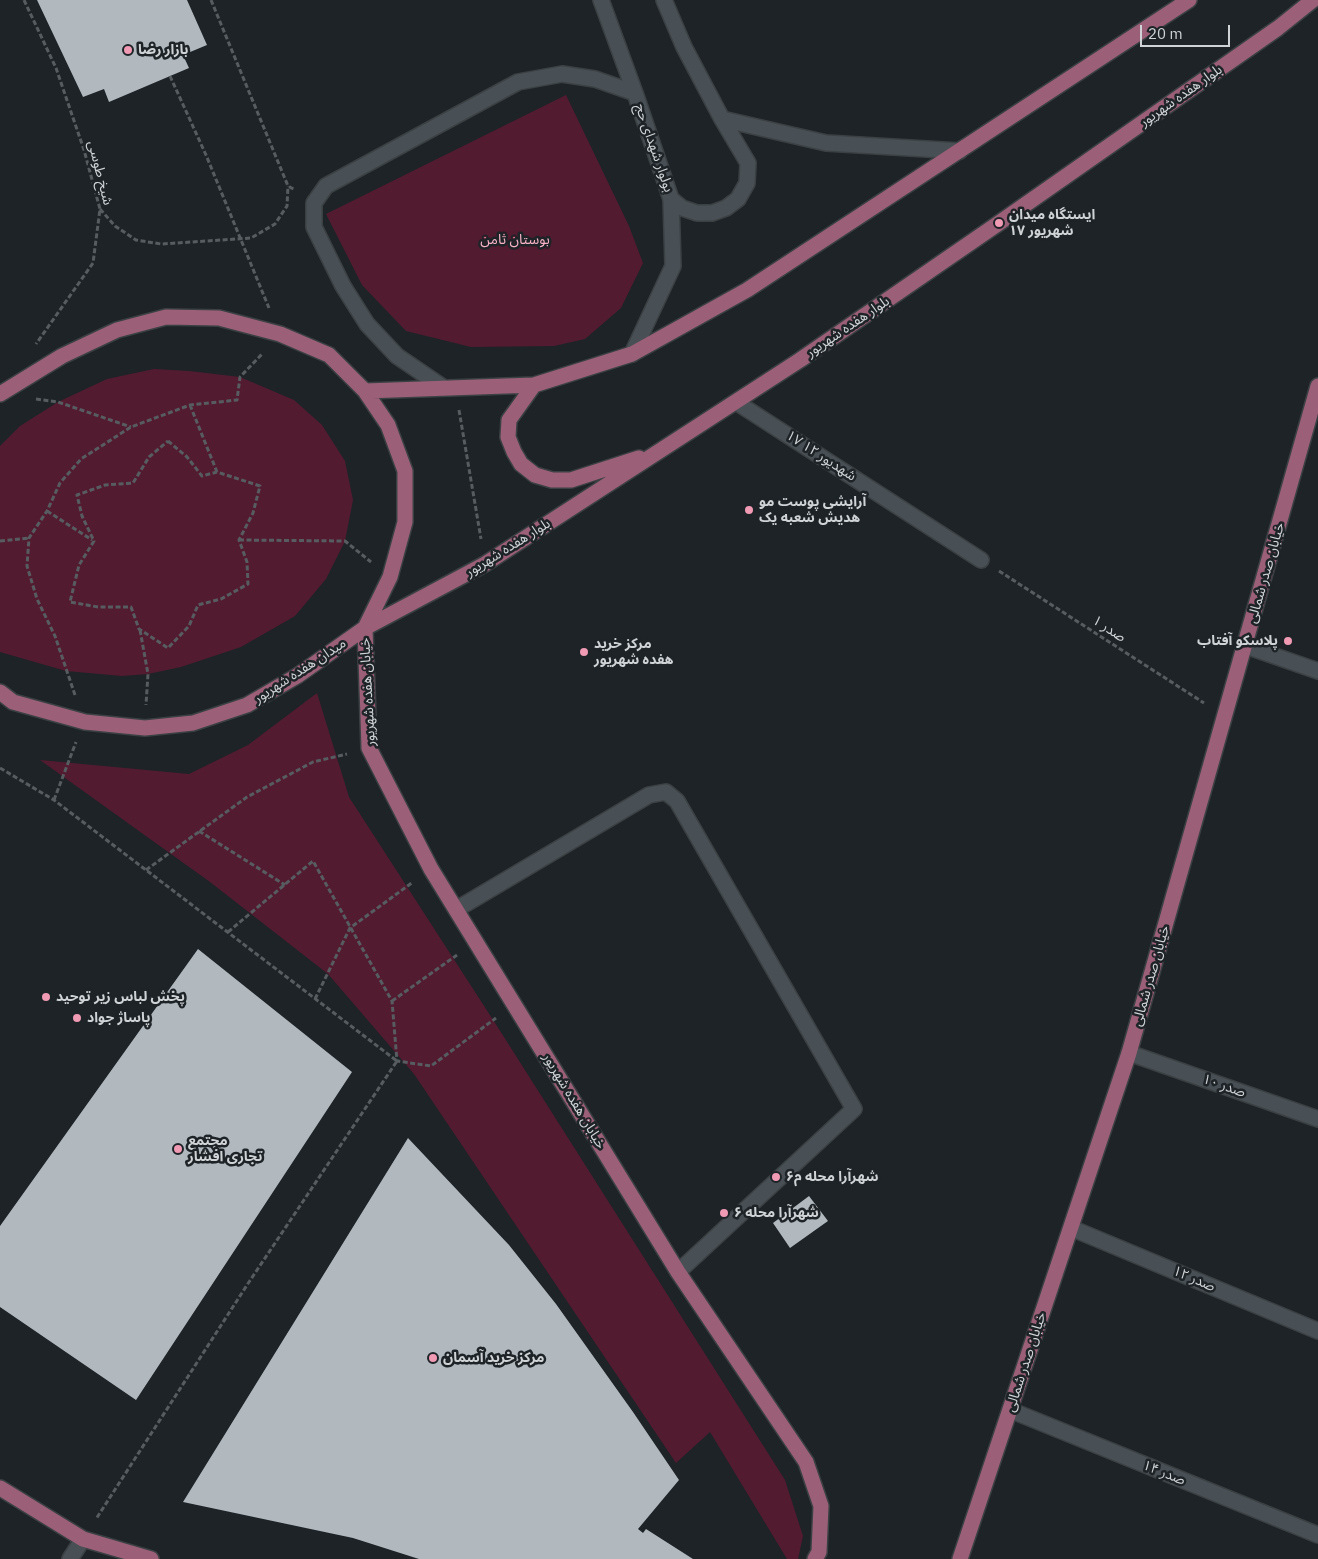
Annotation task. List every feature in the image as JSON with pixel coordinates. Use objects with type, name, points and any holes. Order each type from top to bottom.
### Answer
[{"type":"main road","points":[[365,391],[534,385],[632,354],[747,290],[1189,0]]},
{"type":"main road","name":"بلوار هفده شهریور","points":[[365,628],[486,564],[800,360],[1000,223],[1278,28],[1313,0]]},
{"type":"main road","name":"میدان هفده شهریور","points":[[0,394],[62,356],[109,334],[166,316],[219,318],[280,334],[329,355],[365,391],[388,426],[405,471],[405,522],[390,577],[365,628],[297,676],[247,705],[193,722],[145,728],[85,722],[13,702],[0,692]]},
{"type":"main road","points":[[534,385],[509,420],[508,437],[521,464],[535,475],[552,480],[571,480],[657,453]]},
{"type":"main road","name":"خیابان صدر شمالی","points":[[960,1559],[1129,1053],[1246,646],[1318,386]]},
{"type":"main road","name":"خیابان هفده شهریور","points":[[365,628],[369,748],[432,869],[678,1272],[806,1462],[821,1506],[819,1552],[815,1559]]},
{"type":"main road","points":[[0,1488],[83,1539],[151,1559]]},
{"type":"street","name":"بولوار شهدای حج","points":[[601,0],[671,199],[673,266],[632,354]]},
{"type":"street","points":[[664,0],[684,47],[722,119],[748,163],[746,183],[738,199],[726,208],[712,213],[696,213],[682,208],[671,199]]},
{"type":"street","points":[[450,387],[397,356],[367,324],[343,286],[314,227],[314,203],[326,186],[518,82],[562,74],[595,79],[635,93]]},
{"type":"street","points":[[722,119],[826,143],[960,151]]},
{"type":"street","name":"۱۷ شهدیور ۱۲","points":[[736,402],[981,560]]},
{"type":"street","points":[[1246,646],[1318,671]]},
{"type":"street","points":[[457,909],[649,795],[666,792],[677,801],[854,1109],[678,1272]]},
{"type":"street","name":"صدر ۱۰","points":[[1129,1053],[1318,1119]]},
{"type":"street","name":"صدر ۱۲","points":[[1071,1228],[1318,1331]]},
{"type":"street","name":"صدر ۱۴","points":[[1010,1410],[1318,1535]]},
{"type":"street","points":[[70,1559],[83,1539]]},
{"type":"path","name":"شیخ طوسی","points":[[24,0],[56,68],[84,150],[100,209],[93,263],[35,345]]},
{"type":"path","points":[[100,209],[115,226],[136,240],[161,244],[251,238],[275,224],[287,206],[288,186],[211,0]]},
{"type":"path","points":[[54,800],[85,722],[55,636],[37,599],[27,566],[30,538],[47,511],[60,483],[81,459],[131,428],[190,405],[236,400],[240,377],[280,334],[206,155],[170,76]]},
{"type":"path","points":[[288,186],[314,203]]},
{"type":"path","points":[[450,387],[486,564]]},
{"type":"path","points":[[0,394],[58,402],[131,428]]},
{"type":"path","points":[[190,405],[217,472]]},
{"type":"path","points":[[94,541],[82,516],[77,495],[105,485],[133,483],[150,457],[168,441],[186,457],[202,476],[217,472],[260,486],[253,512],[238,540]]},
{"type":"path","points":[[47,511],[94,541]]},
{"type":"path","points":[[0,541],[30,538]]},
{"type":"path","points":[[238,540],[345,541],[390,577]]},
{"type":"path","points":[[139,629],[168,648],[189,626],[198,605],[221,599],[248,584],[247,562],[238,540]]},
{"type":"path","points":[[94,541],[79,565],[70,602],[98,607],[131,607],[139,629],[148,674],[145,728]]},
{"type":"path","name":"صدر ۱","points":[[981,560],[1225,716]]},
{"type":"path","points":[[146,870],[247,797],[314,762],[369,748]]},
{"type":"path","points":[[0,768],[54,800],[397,1061],[431,1066],[515,1004]]},
{"type":"path","points":[[199,832],[285,885]]},
{"type":"path","points":[[83,1539],[249,1282],[397,1061],[392,1001],[313,861],[228,932]]},
{"type":"path","points":[[315,999],[350,928],[432,869]]},
{"type":"path","points":[[392,1001],[477,941]]},
{"type":"green space","name":"بوستان ثامن","points":[[566,95],[629,226],[643,263],[621,308],[585,339],[554,346],[471,347],[406,331],[362,285],[326,214]]},
{"type":"green space","points":[[154,369],[240,377],[294,400],[322,425],[345,461],[353,500],[345,541],[326,579],[295,616],[241,647],[181,667],[148,674],[122,676],[66,671],[0,652],[0,446],[20,426],[58,402],[107,379]]},
{"type":"green space","points":[[317,693],[349,797],[497,1026],[785,1480],[803,1536],[798,1559],[787,1559],[710,1432],[676,1463],[414,1074],[328,974],[210,882],[40,760],[189,774],[248,745]]},
{"type":"building","name":"بازار رضا","points":[[37,0],[187,0],[207,45],[183,55],[189,68],[109,102],[104,89],[83,97]]},
{"type":"building","name":"مجتمع تجاری افشار","points":[[198,949],[352,1072],[136,1400],[0,1307],[0,1226]]},
{"type":"building","name":"مرکز خرید آسمان","points":[[408,1138],[509,1245],[556,1304],[633,1412],[679,1480],[638,1529],[643,1533],[646,1529],[693,1559],[419,1559],[353,1538],[183,1502]]},
{"type":"building","points":[[809,1196],[828,1221],[790,1248],[773,1223]]},
{"type":"place","name":"بازار رضا","points":[[128,50]]},
{"type":"place","name":"ایستگاه میدان ۱۷ شهریور","points":[[999,223]]},
{"type":"place","name":"آرایشی پوست مو هدیش شعبه یک","points":[[749,510]]},
{"type":"place","name":"پلاسکو آفتاب","points":[[1288,641]]},
{"type":"place","name":"مرکز خرید هفده شهریور","points":[[584,652]]},
{"type":"place","name":"پخش لباس زیر توحید","points":[[46,997]]},
{"type":"place","name":"پاساژ جواد","points":[[77,1018]]},
{"type":"place","name":"مجتمع تجاری افشار","points":[[178,1149]]},
{"type":"place","name":"شهرآرا محله م۶","points":[[776,1177]]},
{"type":"place","name":"شهرآرا محله ۶","points":[[724,1213]]},
{"type":"place","name":"مرکز خرید آسمان","points":[[433,1358]]}]
